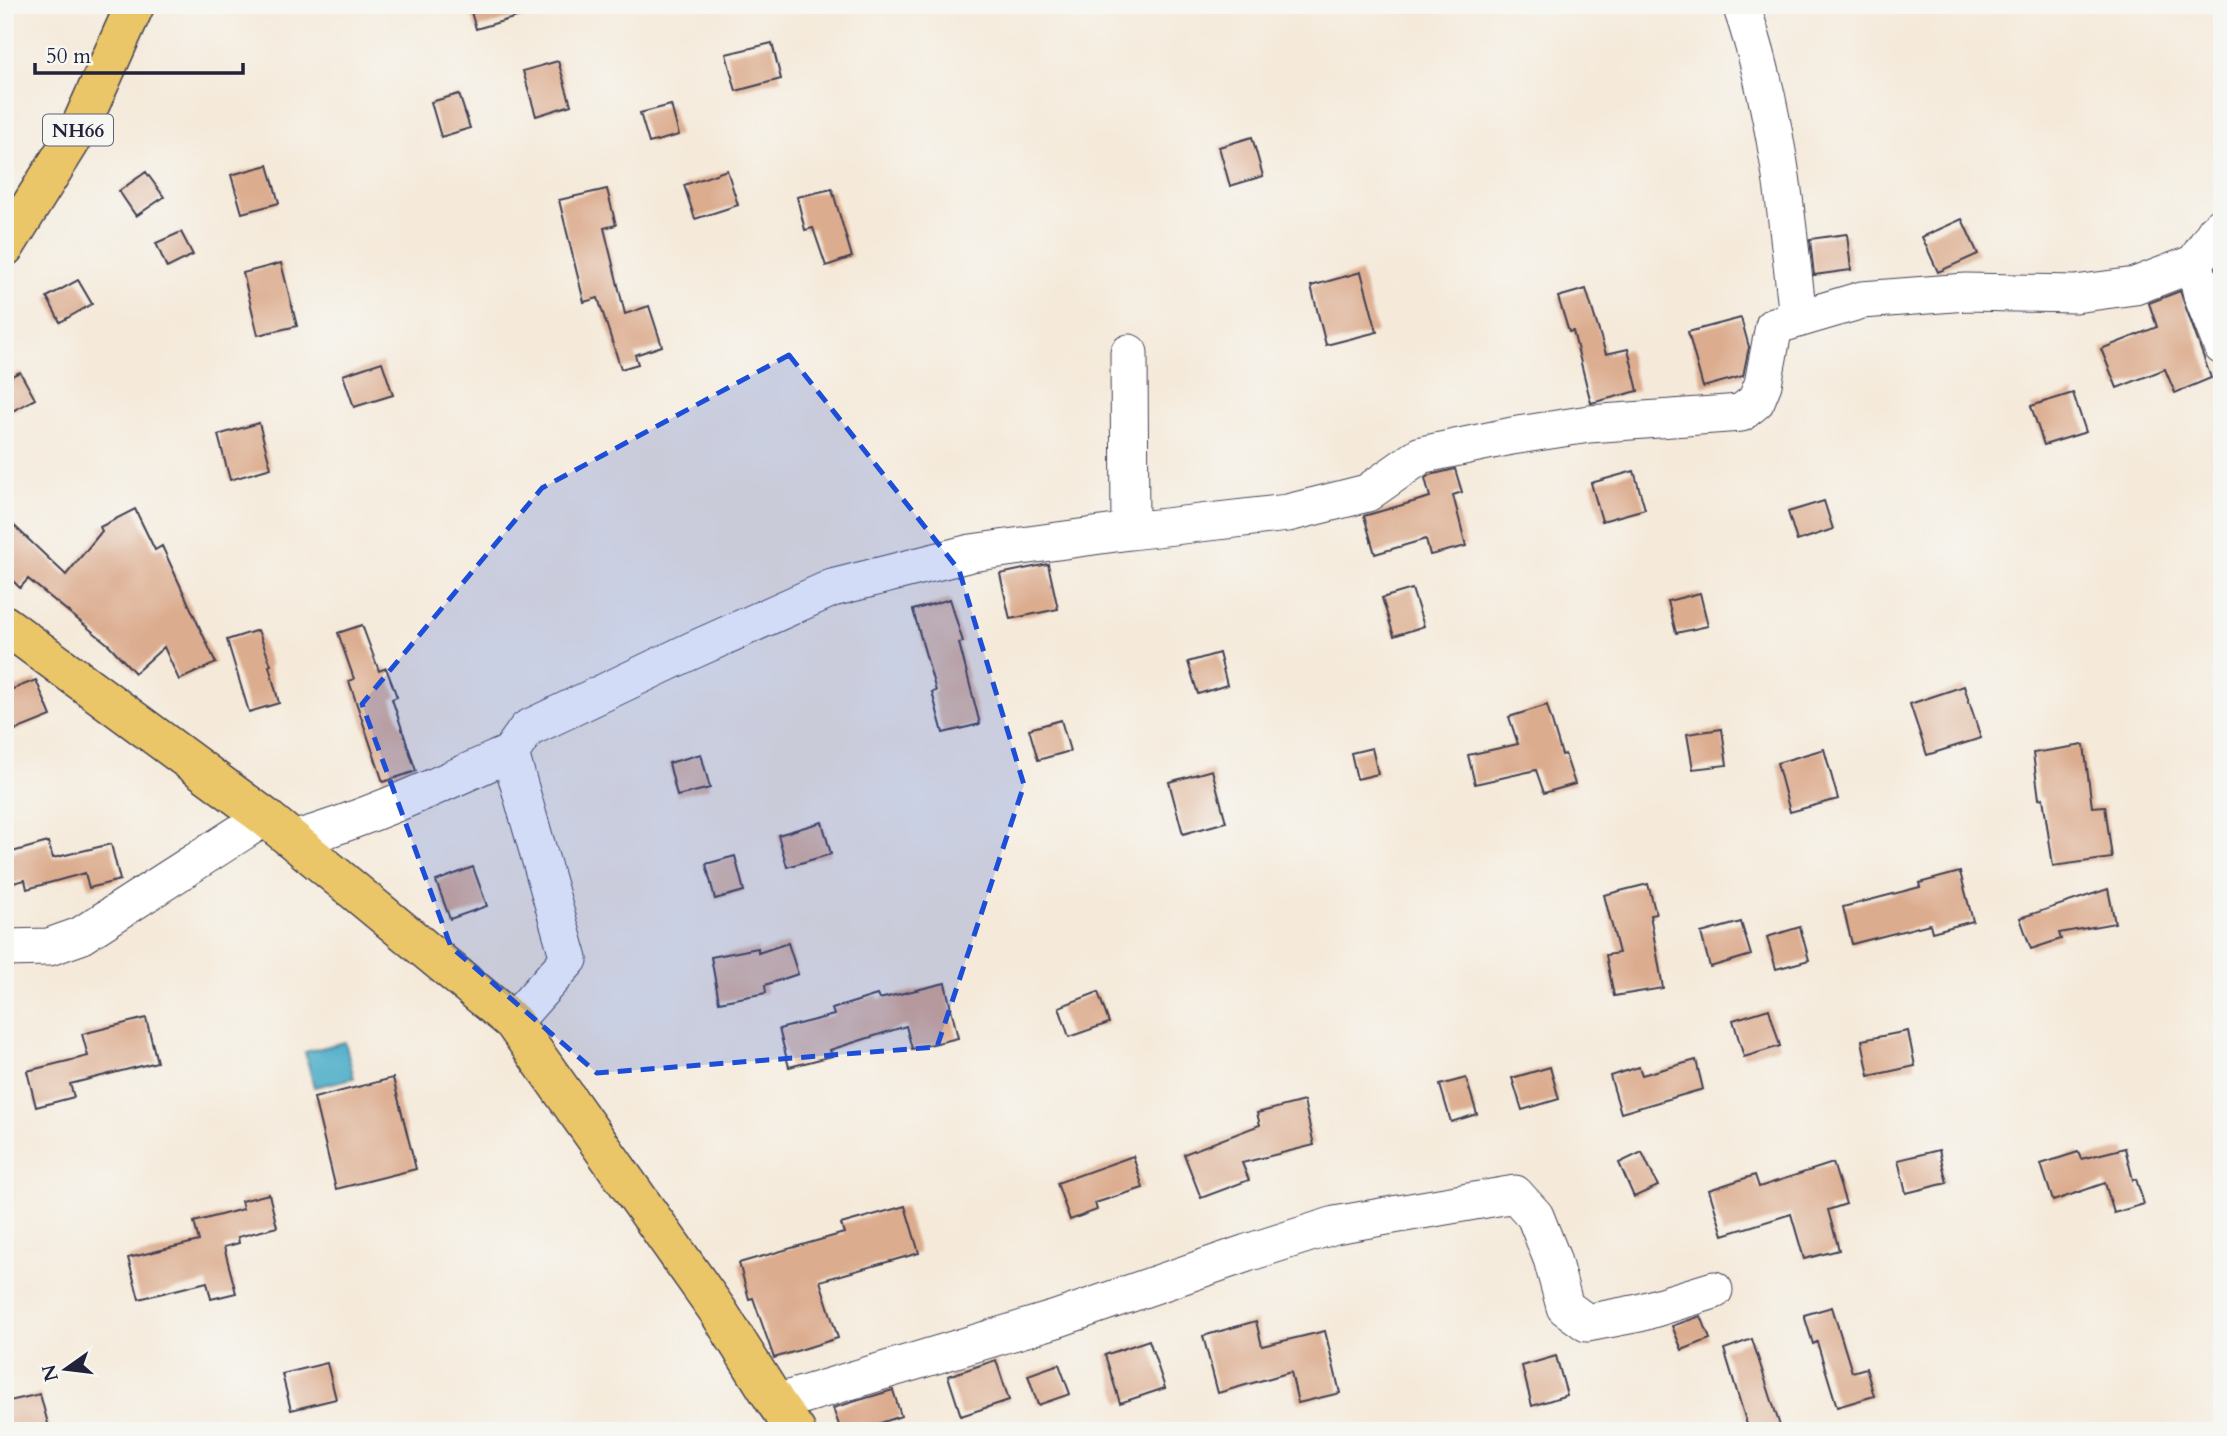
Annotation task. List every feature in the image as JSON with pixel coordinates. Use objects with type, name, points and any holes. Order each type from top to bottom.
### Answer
[{"type":"main road","name":"NH66","points":[[5,247],[81,125],[135,5]]},
{"type":"main road","points":[[5,625],[279,828],[513,1022],[718,1311],[786,1417]]},
{"type":"street","points":[[1741,5],[1767,99],[1786,205],[1798,319]]},
{"type":"street","points":[[5,948],[48,947],[80,936],[279,828],[325,831],[403,800],[510,753],[527,729],[832,588],[971,553],[1288,513],[1367,493],[1421,455],[1512,436],[1589,424],[1741,414],[1756,401],[1763,384],[1774,326],[1861,300],[1966,292],[2075,294],[2135,285],[2195,263],[2222,226]]},
{"type":"street","points":[[2195,263],[2202,295],[2222,346]]},
{"type":"street","points":[[1129,353],[1130,531]]},
{"type":"street","points":[[510,753],[569,959],[513,1022]]},
{"type":"street","points":[[786,1417],[1056,1319],[1335,1225],[1515,1195],[1535,1216],[1552,1259],[1565,1307],[1587,1323],[1639,1313],[1714,1290]]},
{"type":"highlighted area","points":[[789,355],[959,570],[1024,785],[937,1047],[597,1073],[451,947],[362,704],[542,488]]},
{"type":"water","points":[[345,1042],[354,1078],[314,1087],[305,1052]]},
{"type":"building","points":[[469,5],[536,5],[537,11],[476,29]]},
{"type":"building","points":[[772,43],[781,79],[736,91],[726,54]]},
{"type":"building","points":[[558,61],[571,105],[536,116],[523,71]]},
{"type":"building","points":[[459,94],[470,128],[441,137],[431,102]]},
{"type":"building","points":[[671,105],[679,135],[649,143],[640,113]]},
{"type":"building","points":[[1252,137],[1263,176],[1230,186],[1219,147]]},
{"type":"building","points":[[268,165],[279,203],[242,213],[231,175]]},
{"type":"building","points":[[727,170],[738,205],[695,219],[684,185]]},
{"type":"building","points":[[146,172],[164,197],[136,216],[119,191]]},
{"type":"building","points":[[607,189],[616,225],[604,228],[625,314],[649,306],[662,346],[635,355],[638,364],[621,369],[598,298],[584,302],[559,200]]},
{"type":"building","points":[[832,189],[852,257],[826,266],[813,228],[805,230],[797,197]]},
{"type":"building","points":[[1962,219],[1978,254],[1938,272],[1922,237]]},
{"type":"building","points":[[181,232],[193,255],[167,268],[156,243]]},
{"type":"building","points":[[1847,234],[1851,270],[1814,275],[1810,239]]},
{"type":"building","points":[[281,263],[297,326],[258,335],[243,273]]},
{"type":"building","points":[[1361,272],[1377,332],[1326,345],[1311,286]]},
{"type":"building","points":[[78,280],[92,304],[60,322],[47,297]]},
{"type":"building","points":[[1586,289],[1606,354],[1628,349],[1638,391],[1591,403],[1573,331],[1569,332],[1558,297]]},
{"type":"building","points":[[2180,291],[2211,378],[2175,393],[2165,369],[2117,388],[2101,349],[2157,327],[2149,303]]},
{"type":"building","points":[[1741,318],[1749,347],[1743,376],[1703,387],[1688,332]]},
{"type":"building","points":[[382,362],[393,395],[354,407],[343,375]]},
{"type":"building","points":[[20,372],[35,399],[5,415],[5,379]]},
{"type":"building","points":[[2073,393],[2086,432],[2044,445],[2031,406]]},
{"type":"building","points":[[259,423],[271,468],[230,480],[218,435]]},
{"type":"building","points":[[1455,469],[1462,492],[1453,495],[1466,546],[1430,555],[1426,539],[1375,554],[1364,516],[1430,497],[1425,478]]},
{"type":"building","points":[[1634,471],[1645,509],[1602,521],[1591,483]]},
{"type":"building","points":[[1824,501],[1833,529],[1797,541],[1788,512]]},
{"type":"building","points":[[135,509],[155,550],[162,546],[216,663],[179,680],[164,647],[135,673],[109,645],[28,579],[20,588],[5,573],[5,517],[66,575],[102,531],[100,527]]},
{"type":"building","points":[[1048,564],[1058,609],[1010,619],[1000,574]]},
{"type":"building","points":[[1412,589],[1424,626],[1394,636],[1382,598]]},
{"type":"building","points":[[1700,593],[1708,626],[1676,633],[1668,601]]},
{"type":"building","points":[[950,599],[963,642],[959,643],[980,724],[943,733],[932,692],[936,691],[913,610]]},
{"type":"building","points":[[362,625],[379,671],[386,668],[397,697],[392,699],[416,771],[383,782],[349,681],[354,679],[338,633]]},
{"type":"building","points":[[258,630],[271,665],[269,666],[279,703],[249,712],[227,640]]},
{"type":"building","points":[[1219,653],[1227,685],[1198,694],[1188,662]]},
{"type":"building","points":[[36,680],[51,716],[16,730],[5,705],[5,692]]},
{"type":"building","points":[[1964,686],[1981,738],[1927,755],[1910,704]]},
{"type":"building","points":[[1547,705],[1562,755],[1565,754],[1575,784],[1544,793],[1536,770],[1475,784],[1468,755],[1518,744],[1509,717]]},
{"type":"building","points":[[1061,720],[1070,751],[1038,760],[1029,729]]},
{"type":"building","points":[[1722,729],[1727,765],[1693,769],[1687,734]]},
{"type":"building","points":[[2084,745],[2092,807],[2105,806],[2112,858],[2053,866],[2043,798],[2039,799],[2033,753]]},
{"type":"building","points":[[1372,748],[1378,774],[1357,779],[1351,753]]},
{"type":"building","points":[[1824,749],[1838,799],[1790,812],[1777,763]]},
{"type":"building","points":[[701,754],[710,788],[677,796],[669,763]]},
{"type":"building","points":[[1212,770],[1226,822],[1183,834],[1169,782]]},
{"type":"building","points":[[822,822],[831,854],[787,867],[778,835]]},
{"type":"building","points":[[48,842],[53,858],[111,844],[120,880],[89,888],[85,873],[27,889],[25,880],[5,885],[5,854]]},
{"type":"building","points":[[735,856],[744,891],[715,899],[706,864]]},
{"type":"building","points":[[473,867],[487,906],[450,919],[436,881]]},
{"type":"building","points":[[1960,872],[1973,921],[1932,932],[1930,924],[1852,944],[1843,907],[1920,887],[1919,883]]},
{"type":"building","points":[[1648,884],[1656,914],[1650,915],[1663,988],[1614,996],[1606,955],[1619,953],[1604,895]]},
{"type":"building","points":[[2108,889],[2115,923],[2059,933],[2061,939],[2031,949],[2020,918]]},
{"type":"building","points":[[1741,922],[1751,955],[1710,967],[1701,933]]},
{"type":"building","points":[[1800,927],[1809,960],[1776,969],[1767,937]]},
{"type":"building","points":[[788,943],[798,974],[765,985],[766,993],[719,1002],[711,957],[758,948],[758,953]]},
{"type":"building","points":[[945,983],[958,1038],[912,1049],[906,1026],[830,1050],[832,1056],[789,1067],[779,1029],[834,1015],[832,1009],[877,995],[879,999]]},
{"type":"building","points":[[1098,992],[1109,1023],[1069,1037],[1059,1007]]},
{"type":"building","points":[[1769,1009],[1780,1046],[1744,1057],[1733,1020]]},
{"type":"building","points":[[146,1018],[157,1062],[70,1084],[74,1097],[36,1107],[27,1071],[88,1056],[82,1034]]},
{"type":"building","points":[[1908,1031],[1915,1066],[1869,1076],[1862,1040]]},
{"type":"building","points":[[1696,1060],[1703,1089],[1621,1113],[1610,1076],[1639,1067],[1642,1075]]},
{"type":"building","points":[[1550,1067],[1559,1099],[1522,1110],[1512,1078]]},
{"type":"building","points":[[393,1078],[416,1169],[336,1189],[314,1098]]},
{"type":"building","points":[[1466,1078],[1477,1114],[1451,1122],[1440,1085]]},
{"type":"building","points":[[1304,1101],[1314,1145],[1242,1163],[1249,1180],[1201,1198],[1184,1154],[1260,1125],[1257,1113]]},
{"type":"building","points":[[2125,1148],[2133,1180],[2136,1179],[2144,1204],[2114,1213],[2105,1183],[2053,1201],[2041,1164],[2078,1152],[2081,1159]]},
{"type":"building","points":[[1939,1150],[1947,1183],[1906,1193],[1898,1160]]},
{"type":"building","points":[[1642,1152],[1658,1186],[1634,1197],[1619,1163]]},
{"type":"building","points":[[1133,1156],[1143,1188],[1095,1203],[1097,1210],[1070,1220],[1057,1183]]},
{"type":"building","points":[[1833,1163],[1846,1204],[1828,1210],[1839,1250],[1804,1259],[1791,1214],[1723,1235],[1709,1190],[1755,1175],[1759,1187]]},
{"type":"building","points":[[269,1194],[277,1227],[238,1237],[239,1243],[224,1247],[236,1293],[211,1299],[207,1282],[139,1299],[128,1258],[199,1241],[194,1222],[243,1209],[241,1201]]},
{"type":"building","points":[[905,1206],[919,1253],[820,1281],[838,1338],[774,1358],[753,1298],[749,1299],[739,1263],[844,1233],[841,1224]]},
{"type":"building","points":[[1832,1307],[1852,1372],[1866,1368],[1874,1396],[1837,1407],[1817,1342],[1813,1344],[1804,1315]]},
{"type":"building","points":[[1701,1316],[1710,1339],[1682,1350],[1672,1326]]},
{"type":"building","points":[[1256,1321],[1262,1346],[1325,1331],[1340,1393],[1298,1403],[1291,1372],[1218,1393],[1203,1336]]},
{"type":"building","points":[[1752,1339],[1780,1426],[1762,1431],[1749,1431],[1724,1349]]},
{"type":"building","points":[[1149,1340],[1165,1388],[1120,1403],[1105,1355]]},
{"type":"building","points":[[1556,1356],[1567,1395],[1532,1406],[1522,1366]]},
{"type":"building","points":[[996,1360],[1009,1400],[961,1416],[948,1376]]},
{"type":"building","points":[[327,1363],[336,1399],[291,1410],[282,1374]]},
{"type":"building","points":[[1059,1364],[1070,1394],[1038,1405],[1028,1375]]},
{"type":"building","points":[[893,1390],[901,1416],[857,1431],[841,1431],[833,1408]]},
{"type":"building","points":[[40,1394],[50,1431],[5,1431],[5,1402]]}]
